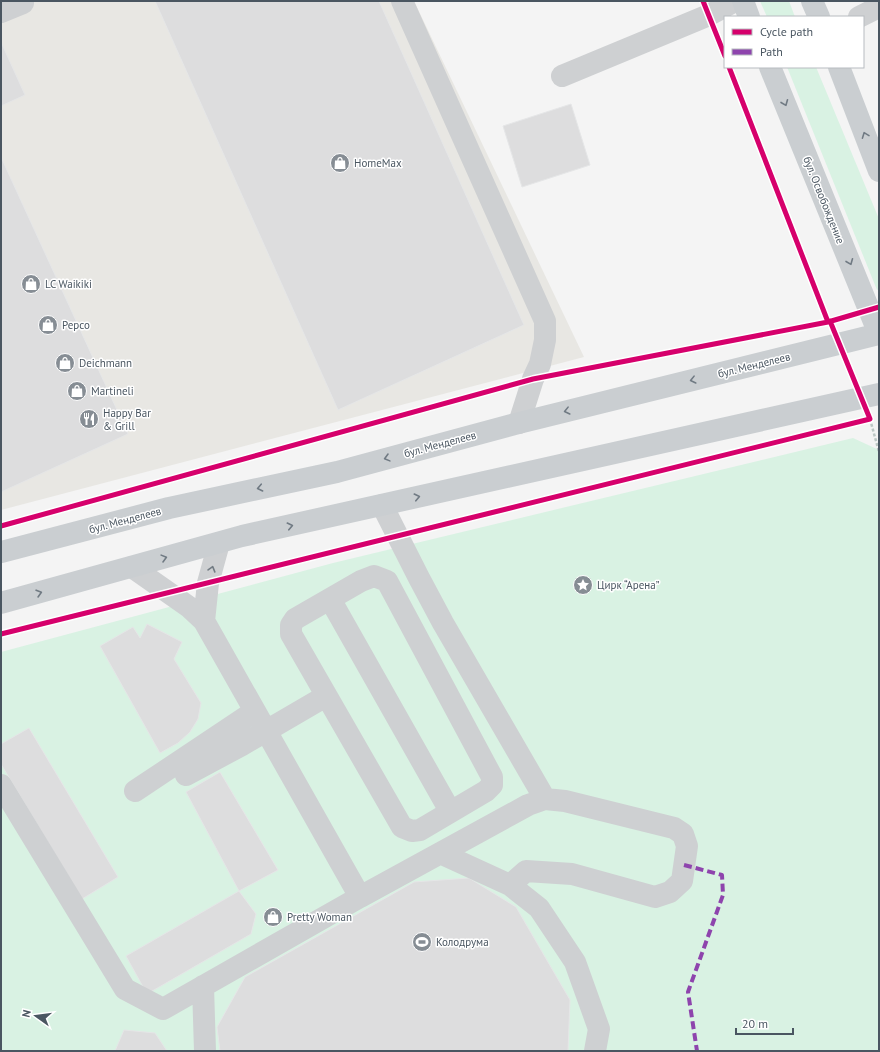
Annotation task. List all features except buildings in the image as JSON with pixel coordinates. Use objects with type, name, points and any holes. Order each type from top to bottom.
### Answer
[{"type":"main road","points":[[743,1],[749,16]]},
{"type":"main road","points":[[812,1],[819,16]]},
{"type":"main road","name":"бул. Освобождение","points":[[770,68],[879,334]]},
{"type":"main road","points":[[839,68],[879,171]]},
{"type":"main road","name":"бул. Менделеев","points":[[1,552],[169,508],[337,472],[520,423],[879,334]]},
{"type":"main road","points":[[1,603],[242,536],[870,396]]},
{"type":"street","points":[[402,1],[545,321],[545,340],[540,364],[533,379],[520,423]]},
{"type":"street","points":[[562,76],[709,15],[735,1]]},
{"type":"street","points":[[1,12],[24,3]]},
{"type":"street","points":[[861,16],[879,7]]},
{"type":"street","points":[[382,505],[440,617],[545,799]]},
{"type":"street","points":[[204,622],[208,583],[219,543]]},
{"type":"street","points":[[132,567],[189,607],[204,622],[360,897]]},
{"type":"street","points":[[374,576],[387,581],[492,777],[492,785],[486,791],[420,830],[412,832],[402,827],[326,696],[291,634],[291,625],[294,619],[361,581],[374,576]]},
{"type":"street","points":[[330,599],[450,811]]},
{"type":"street","points":[[186,775],[326,696]]},
{"type":"street","points":[[135,791],[255,711]]},
{"type":"street","points":[[1,785],[125,989],[163,1009],[528,804],[545,799],[565,801],[674,828],[683,834],[686,846],[682,881],[670,892],[656,897],[572,874],[526,871],[510,885]]},
{"type":"street","points":[[440,853],[510,885],[539,908],[575,962],[599,1029],[595,1051]]},
{"type":"street","points":[[203,986],[205,1051]]},
{"type":"path","points":[[729,68],[828,322],[830,321],[840,344]]},
{"type":"path","points":[[820,323],[834,320]]},
{"type":"path","points":[[870,396],[870,419],[879,452]]},
{"type":"path","points":[[863,421],[870,419]]},
{"type":"shaded area","points":[[1,1],[414,1],[584,357],[1,510]]},
{"type":"green space","points":[[760,1],[789,1],[795,16],[767,16]]},
{"type":"green space","points":[[787,68],[816,68],[879,219],[879,289],[877,290]]},
{"type":"green space","points":[[853,438],[879,450],[879,1051],[1,1051],[1,652],[333,563]]},
{"type":"marked path","points":[[684,865],[722,875],[723,895],[688,992],[697,1051]]},
{"type":"cycle path","points":[[703,1],[724,54]]},
{"type":"cycle path","points":[[1,634],[870,419],[830,321],[828,322],[729,68]]},
{"type":"cycle path","points":[[1,526],[533,379],[828,322],[879,307]]},
{"type":"place","name":"HomeMax","points":[[340,163]]},
{"type":"place","name":"LC Waikiki","points":[[31,284]]},
{"type":"place","name":"Pepco","points":[[48,325]]},
{"type":"place","name":"Deichmann","points":[[65,363]]},
{"type":"place","name":"Martineli","points":[[77,391]]},
{"type":"place","name":"Happy Bar & Grill","points":[[89,419]]},
{"type":"place","name":"Цирк “Арена”","points":[[583,585]]},
{"type":"place","name":"Pretty Woman","points":[[273,917]]},
{"type":"place","name":"Колодрума","points":[[422,942]]}]
